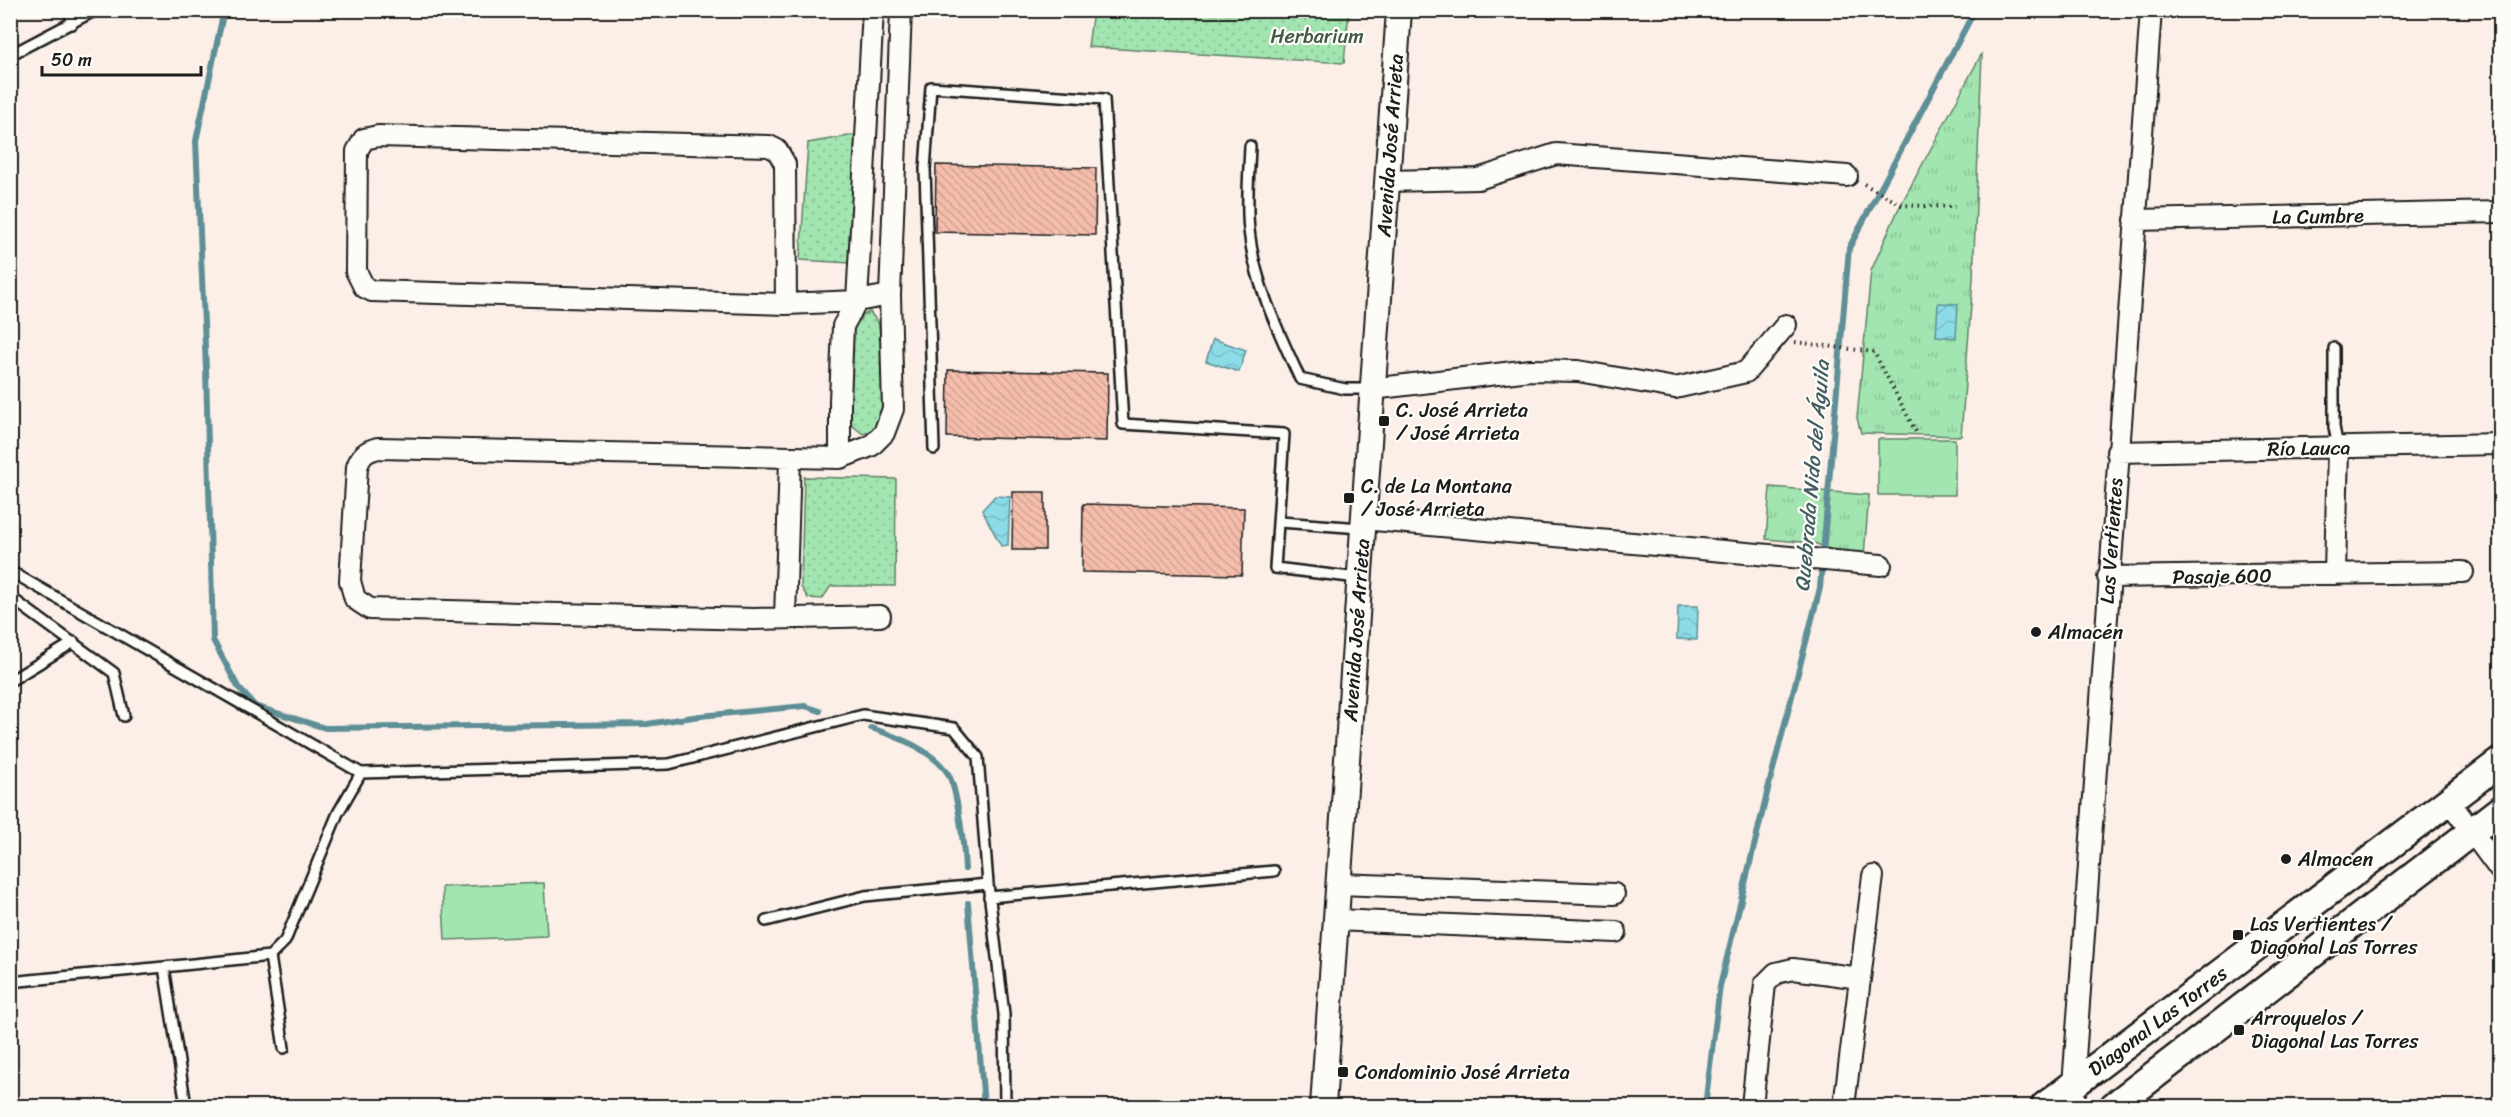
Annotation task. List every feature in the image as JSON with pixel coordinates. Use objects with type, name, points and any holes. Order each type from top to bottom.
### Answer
[{"type":"main road","name":"Diagonal Las Torres","points":[[2045,1107],[2075,1096],[2500,762]]},
{"type":"main road","name":"Diagonal Las Torres","points":[[2114,1107],[2500,810]]},
{"type":"street","points":[[840,458],[843,326],[857,301],[873,10]]},
{"type":"street","points":[[880,616],[784,618],[370,609],[355,599],[350,581],[357,467],[360,459],[369,450],[378,448],[790,459],[840,458],[872,446],[884,433],[893,409],[890,295],[901,10]]},
{"type":"street","name":"Avenida José Arrieta","points":[[1323,1107],[1399,10]]},
{"type":"street","name":"Las Vertientes","points":[[2075,1096],[2108,578],[2151,10]]},
{"type":"street","points":[[786,304],[785,164],[777,150],[769,146],[378,136],[364,140],[357,151],[356,271],[364,287],[372,291],[786,304],[857,301],[890,295]]},
{"type":"street","points":[[1386,181],[1478,179],[1556,154],[1847,176]]},
{"type":"street","name":"La Cumbre","points":[[2135,220],[2500,212]]},
{"type":"street","points":[[1372,389],[1530,370],[1578,371],[1675,388],[1746,372],[1786,325]]},
{"type":"street","name":"Río Lauca","points":[[2117,452],[2500,444]]},
{"type":"street","points":[[2336,574],[2338,447]]},
{"type":"street","points":[[784,618],[790,459]]},
{"type":"street","points":[[1362,524],[1881,566]]},
{"type":"street","name":"Pasaje 600","points":[[2108,578],[2463,572]]},
{"type":"street","points":[[2449,801],[2500,870]]},
{"type":"street","points":[[1844,1107],[1873,876]]},
{"type":"street","points":[[1337,884],[1614,894]]},
{"type":"street","points":[[1335,920],[1616,932]]},
{"type":"street","points":[[1752,1107],[1765,984],[1776,973],[1792,969],[1860,978]]},
{"type":"lane","points":[[70,10],[72,24]]},
{"type":"lane","points":[[10,55],[96,10]]},
{"type":"lane","points":[[934,449],[925,169],[932,87],[1104,99],[1123,423],[1284,434],[1280,522],[1275,568],[1359,578]]},
{"type":"lane","points":[[1250,146],[1249,230],[1257,274],[1271,314],[1300,379],[1346,389],[1372,389]]},
{"type":"lane","points":[[2334,348],[2334,427],[2338,447]]},
{"type":"lane","points":[[1280,522],[1362,524]]},
{"type":"lane","points":[[10,571],[361,773],[669,765],[862,715],[954,728],[978,757],[989,897],[1004,1014],[1005,1107]]},
{"type":"lane","points":[[10,597],[114,673],[124,716]]},
{"type":"lane","points":[[10,681],[74,642]]},
{"type":"lane","points":[[10,982],[270,956],[285,941],[338,813],[361,773]]},
{"type":"lane","points":[[989,897],[1274,871]]},
{"type":"lane","points":[[766,921],[865,896],[988,884]]},
{"type":"lane","points":[[270,956],[284,1048]]},
{"type":"lane","points":[[164,967],[186,1107]]},
{"type":"path","points":[[1871,187],[1902,205],[1955,207]]},
{"type":"path","points":[[1826,347],[1874,352],[1916,432]]},
{"type":"green space","name":"Herbarium","points":[[1093,11],[1349,11],[1344,63],[1088,47]]},
{"type":"green space","points":[[1982,53],[1973,279],[1961,436],[1861,433],[1857,418],[1871,271],[1898,210]]},
{"type":"green space","points":[[855,135],[850,263],[800,260],[808,143]]},
{"type":"green space","points":[[870,312],[879,324],[886,410],[881,427],[863,434],[849,423],[849,333],[854,319]]},
{"type":"green space","points":[[1878,439],[1955,439],[1955,495],[1878,495]]},
{"type":"green space","points":[[804,477],[896,479],[895,586],[831,586],[822,599],[808,598],[801,587]]},
{"type":"green space","points":[[1770,487],[1869,495],[1864,556],[1844,554],[1814,543],[1766,539]]},
{"type":"green space","points":[[544,883],[547,936],[445,940],[442,887]]},
{"type":"water","points":[[1938,303],[1958,304],[1956,338],[1936,336]]},
{"type":"water","points":[[1213,339],[1246,350],[1239,372],[1206,361]]},
{"type":"water","points":[[995,496],[1010,497],[1008,545],[1001,546],[982,510]]},
{"type":"water","points":[[1678,606],[1698,606],[1697,640],[1677,639]]},
{"type":"building","points":[[936,165],[1096,168],[1095,235],[935,232]]},
{"type":"building","points":[[948,370],[1108,373],[1107,441],[947,437]]},
{"type":"building","points":[[1013,492],[1045,492],[1045,550],[1012,550]]},
{"type":"building","points":[[1083,504],[1244,508],[1242,575],[1082,572]]},
{"type":"waterway","points":[[224,10],[196,141],[206,369],[213,640],[238,687],[255,706],[325,728],[647,724],[700,716],[805,706],[820,711]]},
{"type":"waterway","name":"Quebrada Nido del Águila","points":[[1705,1106],[1720,986],[1820,588],[1849,248],[1975,10]]},
{"type":"waterway","points":[[871,728],[923,750],[947,772],[957,804],[965,869]]},
{"type":"waterway","points":[[968,903],[984,1106]]},
{"type":"place","name":"C. José Arrieta / José Arrieta","points":[[1384,421]]},
{"type":"place","name":"C. de La Montana / José Arrieta","points":[[1349,498]]},
{"type":"place","name":"Almacén","points":[[2036,632]]},
{"type":"place","name":"Almacen","points":[[2286,859]]},
{"type":"place","name":"Las Vertientes / Diagonal Las Torres","points":[[2238,935]]},
{"type":"place","name":"Arroyuelos / Diagonal Las Torres","points":[[2239,1030]]},
{"type":"place","name":"Condominio José Arrieta","points":[[1343,1072]]}]
